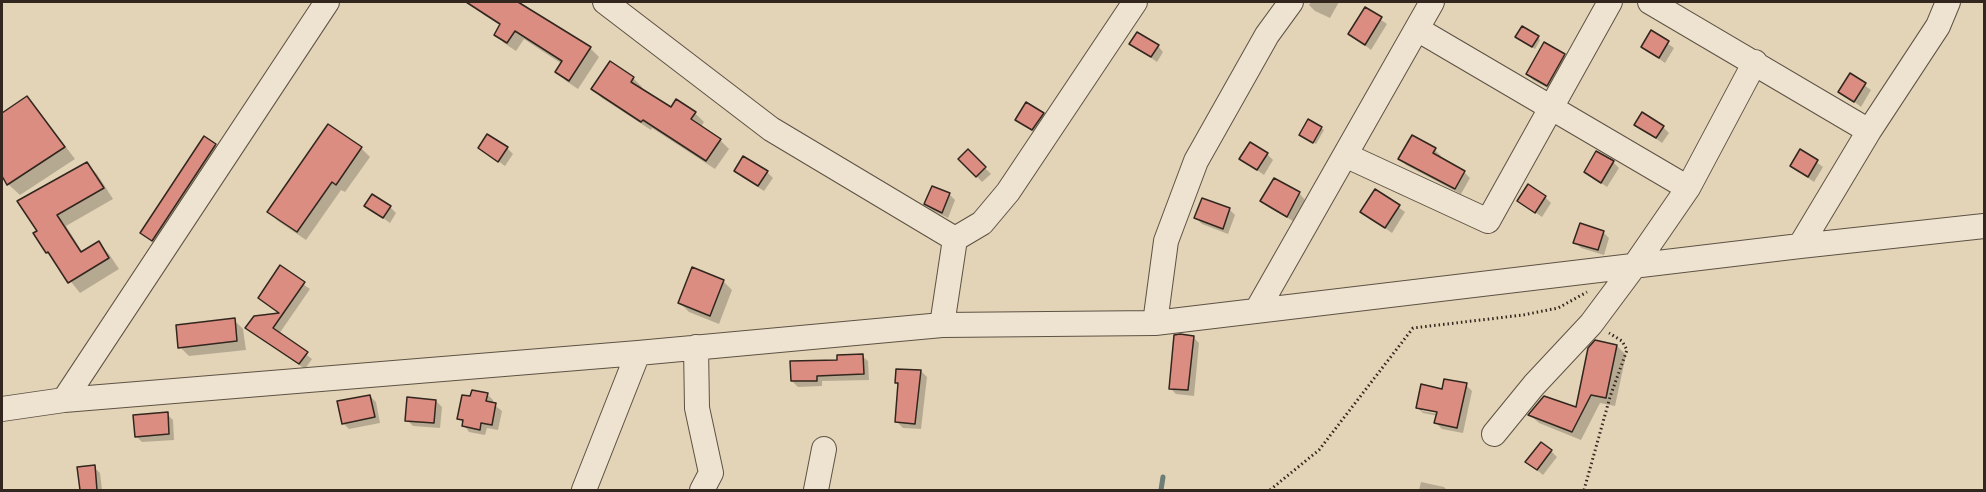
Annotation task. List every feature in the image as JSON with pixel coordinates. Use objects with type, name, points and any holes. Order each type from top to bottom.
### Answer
[{"type":"street","points":[[64,400],[327,2]]},
{"type":"street","points":[[605,2],[771,129],[955,239]]},
{"type":"street","points":[[955,239],[982,223],[1008,192],[1135,2]]},
{"type":"street","points":[[1155,323],[1166,241],[1196,161],[1267,35],[1291,2]]},
{"type":"street","points":[[1257,310],[1432,2]]},
{"type":"street","points":[[1345,155],[1488,221],[1610,2]]},
{"type":"street","points":[[1650,2],[1869,131]]},
{"type":"street","points":[[1800,246],[1869,131],[1938,26],[1948,2]]},
{"type":"street","points":[[1417,29],[1688,188]]},
{"type":"street","points":[[1494,434],[1591,324],[1635,265],[1688,188],[1755,62]]},
{"type":"street","points":[[2,409],[64,400],[638,353],[942,325],[1155,323],[1635,265],[1984,226]]},
{"type":"street","points":[[942,325],[955,239]]},
{"type":"street","points":[[696,347],[697,408],[711,473],[702,490]]},
{"type":"street","points":[[584,490],[638,353]]},
{"type":"street","points":[[816,490],[824,449]]},
{"type":"path","points":[[1270,490],[1319,450],[1413,328],[1522,315],[1558,308],[1587,292]]},
{"type":"path","points":[[1584,490],[1610,397],[1626,350],[1622,341],[1591,324]]},
{"type":"building","points":[[466,2],[518,2],[591,47],[569,81],[555,72],[562,61],[515,31],[507,43],[494,35],[500,24]]},
{"type":"building","points":[[1365,7],[1382,17],[1365,45],[1348,34]]},
{"type":"building","points":[[1522,26],[1539,36],[1532,47],[1515,37]]},
{"type":"building","points":[[1651,30],[1669,41],[1659,58],[1641,47]]},
{"type":"building","points":[[1137,32],[1159,45],[1151,57],[1129,44]]},
{"type":"building","points":[[1544,42],[1565,54],[1547,86],[1526,74]]},
{"type":"building","points":[[610,61],[634,77],[631,82],[671,107],[676,99],[696,112],[691,119],[721,139],[706,161],[591,89]]},
{"type":"building","points":[[1850,73],[1866,83],[1854,102],[1838,92]]},
{"type":"building","points":[[27,96],[65,147],[7,185],[2,176],[2,113]]},
{"type":"building","points":[[1026,102],[1044,113],[1032,130],[1015,120]]},
{"type":"building","points":[[1642,112],[1664,126],[1656,138],[1634,125]]},
{"type":"building","points":[[1308,119],[1322,127],[1313,143],[1299,135]]},
{"type":"building","points":[[328,124],[362,147],[336,185],[332,182],[297,232],[267,212]]},
{"type":"building","points":[[487,134],[508,147],[498,162],[478,148]]},
{"type":"building","points":[[1412,135],[1436,148],[1433,153],[1465,171],[1455,189],[1398,159]]},
{"type":"building","points":[[204,136],[216,144],[152,241],[140,233]]},
{"type":"building","points":[[1250,142],[1268,153],[1257,170],[1239,159]]},
{"type":"building","points":[[968,149],[986,167],[976,177],[958,159]]},
{"type":"building","points":[[1800,149],[1818,160],[1808,177],[1790,166]]},
{"type":"building","points":[[1596,151],[1614,161],[1601,183],[1584,172]]},
{"type":"building","points":[[743,156],[768,171],[758,186],[734,171]]},
{"type":"building","points":[[87,162],[104,188],[57,215],[81,252],[99,241],[109,258],[68,283],[33,233],[37,231],[17,201]]},
{"type":"building","points":[[1274,178],[1300,192],[1287,217],[1260,201]]},
{"type":"building","points":[[1528,184],[1546,196],[1535,213],[1517,201]]},
{"type":"building","points":[[932,186],[950,193],[942,213],[924,204]]},
{"type":"building","points":[[1375,189],[1400,205],[1385,228],[1360,212]]},
{"type":"building","points":[[372,194],[391,206],[383,218],[364,206]]},
{"type":"building","points":[[1202,198],[1230,208],[1223,229],[1194,218]]},
{"type":"building","points":[[1580,223],[1604,231],[1598,250],[1573,243]]},
{"type":"building","points":[[280,265],[305,282],[273,328],[308,352],[299,364],[245,328],[254,316],[279,313],[258,298]]},
{"type":"building","points":[[692,267],[724,280],[710,316],[678,303]]},
{"type":"building","points":[[235,318],[237,341],[178,348],[176,325]]},
{"type":"building","points":[[1174,335],[1194,336],[1188,390],[1169,389]]},
{"type":"building","points":[[1595,340],[1617,345],[1606,398],[1591,395],[1572,432],[1528,415],[1544,396],[1576,407],[1588,348]]},
{"type":"building","points":[[863,354],[864,374],[817,376],[817,381],[791,381],[790,361],[837,360],[837,355]]},
{"type":"building","points":[[896,369],[921,370],[915,424],[895,422],[898,383],[895,383]]},
{"type":"building","points":[[1444,379],[1467,383],[1457,428],[1434,423],[1437,412],[1416,408],[1421,384],[1442,389]]},
{"type":"building","points":[[472,390],[488,393],[486,401],[496,403],[492,425],[481,423],[480,430],[462,426],[463,420],[457,419],[462,395],[470,396]]},
{"type":"building","points":[[370,395],[375,417],[342,424],[337,401]]},
{"type":"building","points":[[407,397],[436,400],[434,423],[405,421]]},
{"type":"building","points":[[168,412],[169,434],[135,437],[133,415]]},
{"type":"building","points":[[1541,442],[1552,450],[1537,470],[1525,462]]},
{"type":"building","points":[[95,465],[97,490],[80,490],[77,467]]},
{"type":"waterway","points":[[1161,490],[1163,477]]}]
